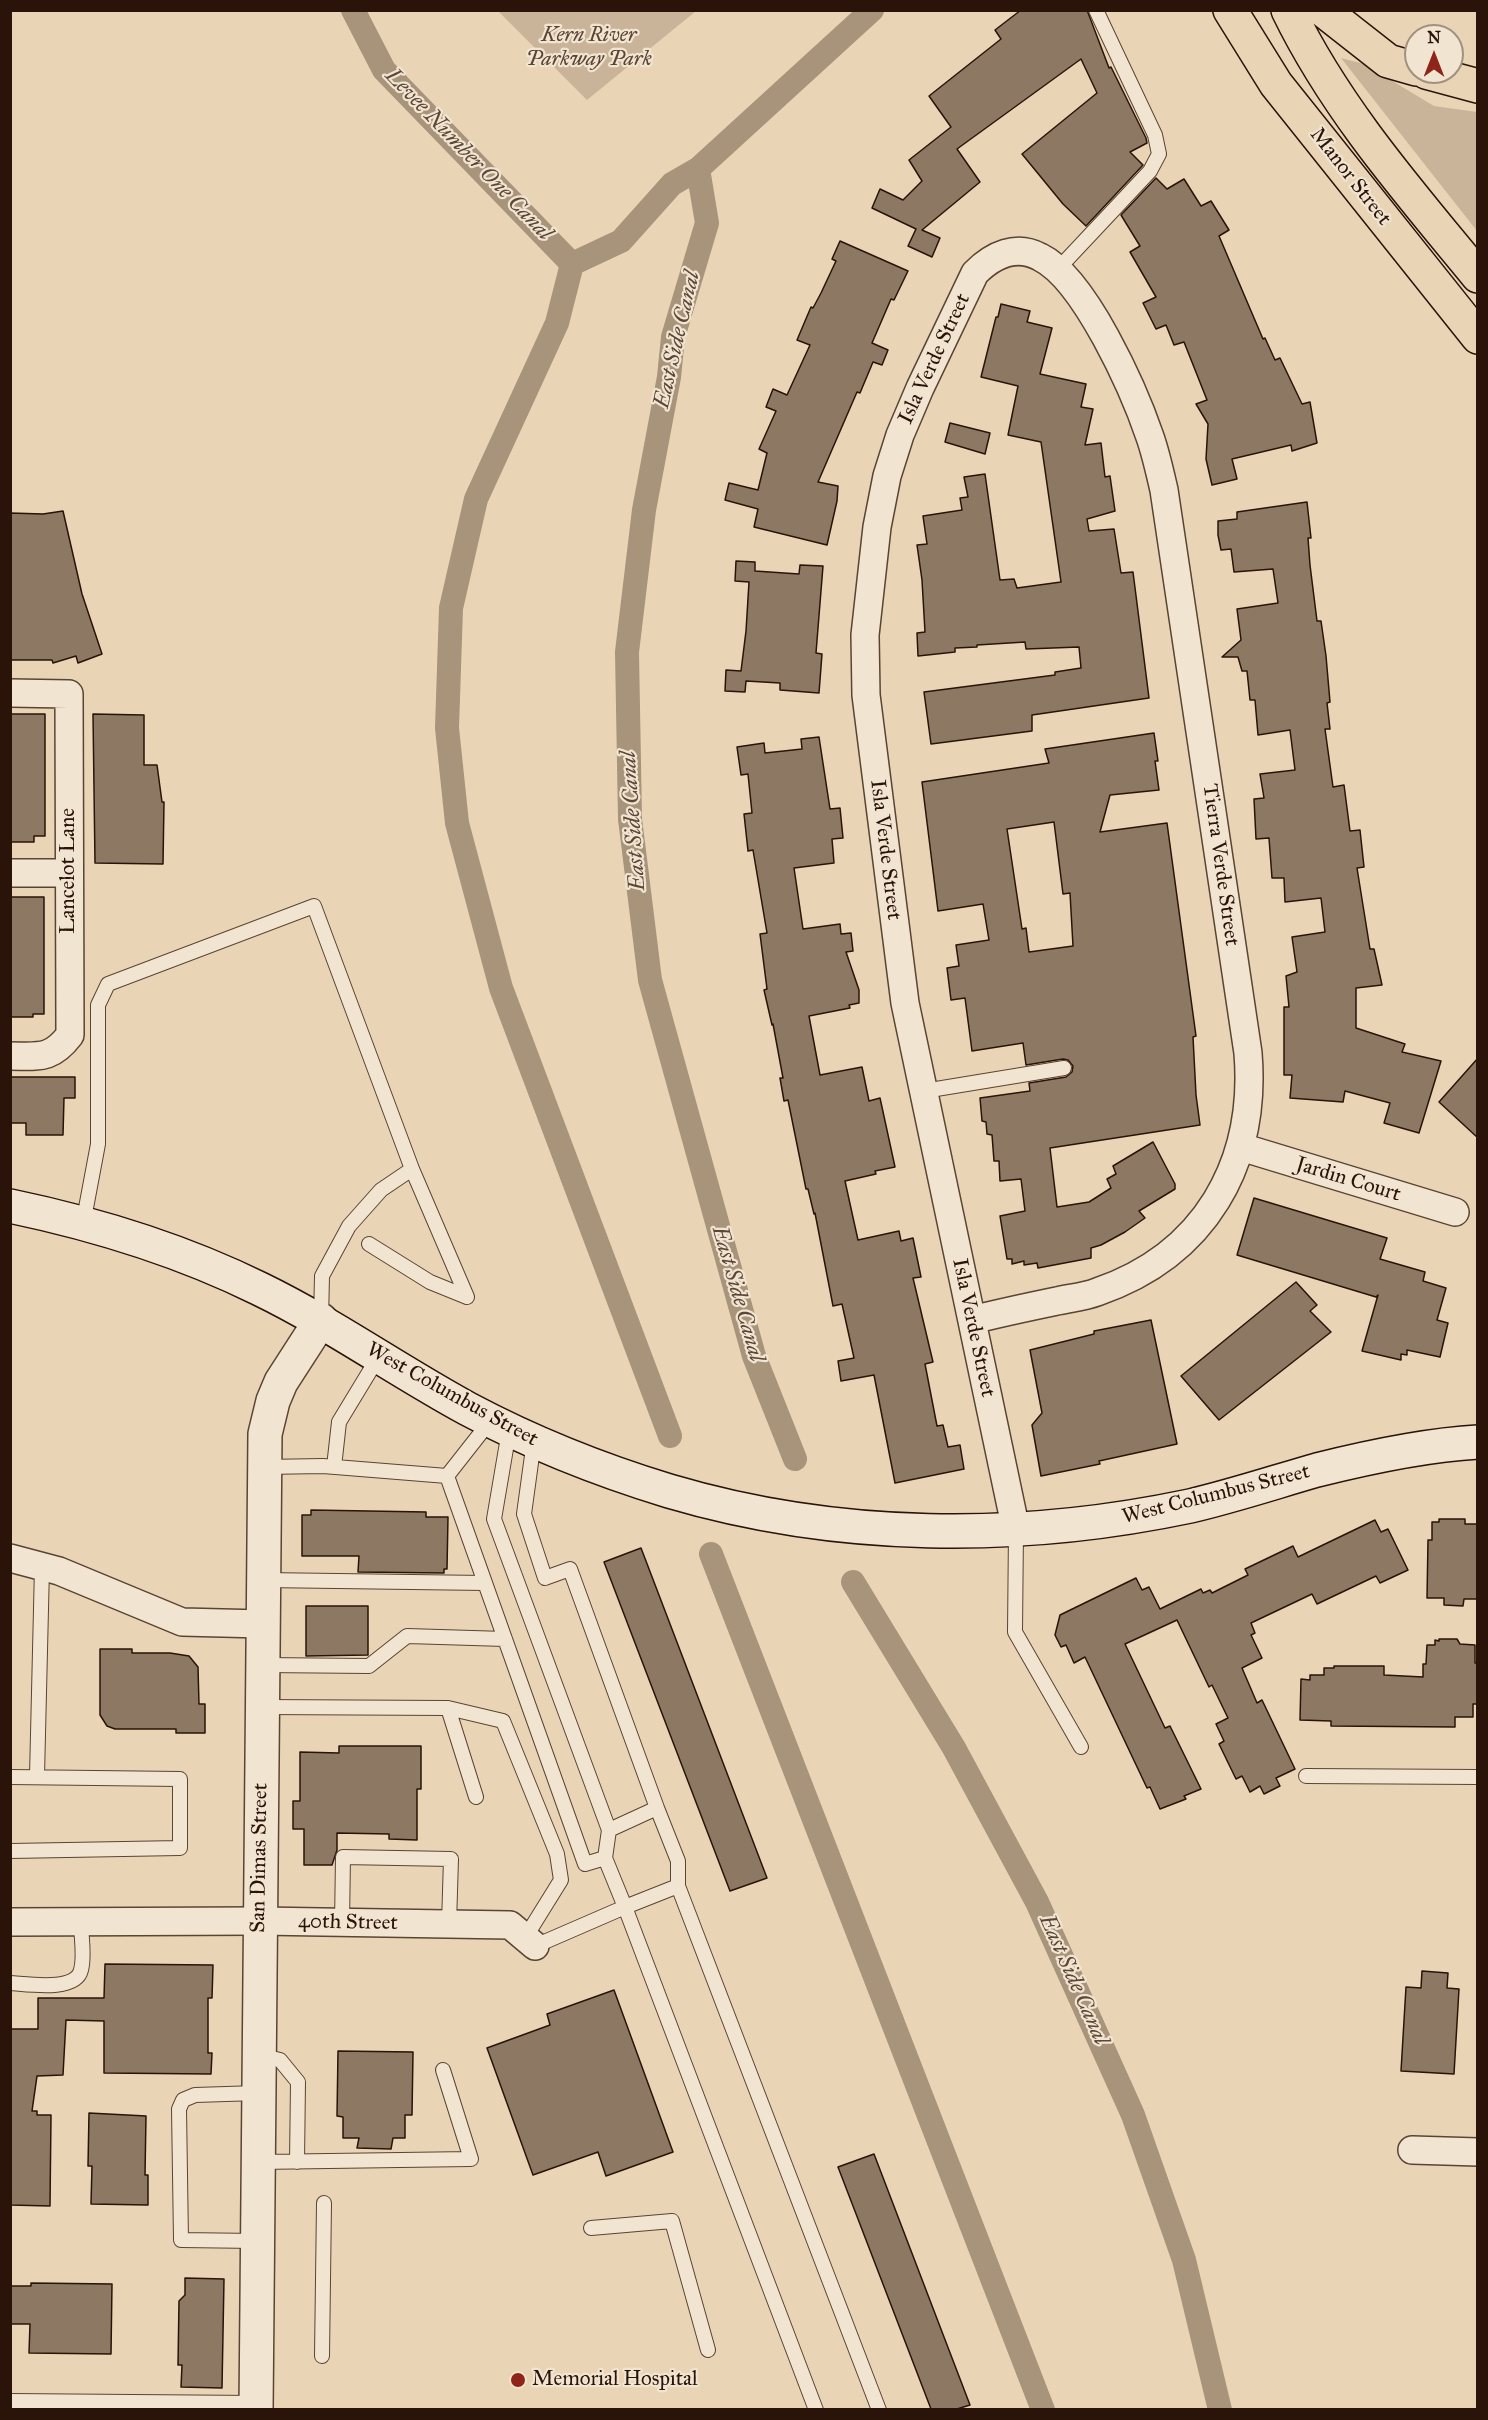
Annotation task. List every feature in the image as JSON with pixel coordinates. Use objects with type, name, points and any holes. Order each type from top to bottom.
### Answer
[{"type":"main road","name":"Manor Street","points":[[1230,10],[1276,84],[1478,337]]},
{"type":"main road","name":"Manor Street","points":[[1288,10],[1304,42],[1364,136],[1478,276]]},
{"type":"main road","points":[[1323,10],[1388,61],[1404,66]]},
{"type":"main road","name":"West Columbus Street","points":[[10,1206],[123,1235],[191,1259],[258,1288],[321,1320],[379,1356],[512,1430],[601,1468],[670,1491],[740,1509],[811,1521],[949,1532],[1016,1530],[1134,1517],[1195,1505],[1322,1469],[1393,1453],[1478,1442]]},
{"type":"main road","name":"San Dimas Street","points":[[256,2406],[265,1434],[273,1401],[281,1382],[321,1320]]},
{"type":"street","name":"Isla Verde Street","points":[[1016,1530],[924,1091],[900,965],[866,695],[865,635],[877,527],[887,476],[900,435],[920,388],[975,273],[987,261],[1002,253],[1021,251],[1038,255],[1058,269]]},
{"type":"street","name":"Tierra Verde Street","points":[[972,1320],[1096,1293],[1131,1278],[1160,1261],[1206,1216],[1224,1187],[1241,1148],[1248,1114],[1250,1080],[1248,1053],[1164,490],[1152,440],[1134,392],[1106,338],[1058,269]]},
{"type":"street","name":"Lancelot Lane","points":[[10,693],[69,693],[70,1035],[61,1046],[47,1056],[10,1056]]},
{"type":"street","points":[[10,873],[68,873]]},
{"type":"street","name":"Jardin Court","points":[[1241,1148],[1455,1212]]},
{"type":"street","points":[[10,1558],[103,1588],[182,1622],[262,1624]]},
{"type":"street","name":"40th Street","points":[[10,1922],[260,1921],[510,1925],[530,1942]]},
{"type":"street","points":[[1412,2150],[1478,2152]]},
{"type":"lane","points":[[1058,269],[1150,171],[1159,154],[1155,135],[1096,10]]},
{"type":"lane","points":[[83,1224],[98,1144],[98,1005],[108,984],[314,906],[412,1169],[467,1297],[430,1282],[369,1244]]},
{"type":"lane","points":[[924,1091],[1064,1068]]},
{"type":"lane","points":[[321,1320],[322,1276],[349,1226],[381,1190],[412,1169]]},
{"type":"lane","points":[[334,1467],[339,1422],[379,1356]]},
{"type":"lane","points":[[264,1467],[334,1467],[447,1476],[512,1430]]},
{"type":"lane","points":[[512,1430],[524,1514],[545,1578],[570,1569],[678,1861],[678,1886],[879,2409]]},
{"type":"lane","points":[[512,1430],[494,1519],[609,1830],[605,1858],[816,2409]]},
{"type":"lane","points":[[447,1476],[585,1864],[605,1858]]},
{"type":"lane","points":[[1016,1530],[1016,1632],[1081,1747]]},
{"type":"lane","points":[[38,1776],[42,1567]]},
{"type":"lane","points":[[262,1580],[485,1583]]},
{"type":"lane","points":[[263,1665],[369,1666],[407,1636],[505,1639]]},
{"type":"lane","points":[[262,1707],[448,1708],[503,1721],[557,1854],[561,1880],[530,1942]]},
{"type":"lane","points":[[448,1708],[476,1797]]},
{"type":"lane","points":[[1306,1776],[1478,1777]]},
{"type":"lane","points":[[10,1777],[180,1779],[180,1848],[10,1851]]},
{"type":"lane","points":[[609,1830],[657,1808]]},
{"type":"lane","points":[[342,1923],[343,1857],[355,1857],[451,1859],[449,1924]]},
{"type":"lane","points":[[530,1942],[678,1886]]},
{"type":"lane","points":[[10,1983],[63,1985],[79,1976],[82,1969],[81,1922]]},
{"type":"lane","points":[[258,2055],[280,2060],[298,2082],[297,2162]]},
{"type":"lane","points":[[258,2162],[471,2159],[442,2070]]},
{"type":"lane","points":[[257,2241],[181,2240],[179,2109],[183,2100],[195,2095],[258,2093]]},
{"type":"lane","points":[[322,2356],[324,2203]]},
{"type":"lane","points":[[591,2228],[672,2221],[708,2350]]},
{"type":"lane","points":[[10,2401],[256,2406]]},
{"type":"green space","name":"Kern River Parkway Park","points":[[498,11],[696,11],[587,100]]},
{"type":"green space","points":[[1341,58],[1364,64],[1434,106],[1477,112],[1477,231]]},
{"type":"building","points":[[1021,10],[1087,10],[1109,68],[1111,67],[1146,138],[1147,143],[1130,152],[1143,165],[1086,226],[1063,204],[1022,154],[1097,93],[1081,59],[957,149],[980,182],[922,230],[940,238],[932,257],[908,246],[916,229],[872,208],[880,189],[903,200],[922,181],[909,160],[951,127],[929,96],[1001,39],[995,30]]},
{"type":"building","points":[[1156,178],[1167,189],[1184,179],[1201,206],[1211,201],[1229,230],[1219,236],[1263,339],[1265,338],[1275,360],[1280,358],[1302,404],[1310,402],[1317,443],[1292,451],[1291,445],[1232,459],[1237,479],[1212,485],[1206,459],[1208,424],[1196,404],[1207,400],[1184,342],[1174,345],[1166,325],[1156,329],[1143,303],[1156,297],[1130,252],[1140,246],[1121,215]]},
{"type":"building","points":[[840,241],[908,271],[894,300],[891,299],[872,343],[888,350],[882,365],[873,362],[860,393],[857,392],[818,482],[838,486],[827,545],[754,527],[758,509],[725,500],[729,483],[758,490],[767,453],[759,449],[776,411],[766,407],[773,389],[787,395],[810,345],[797,340],[811,307],[813,308],[836,261],[832,259]]},
{"type":"building","points":[[1001,304],[1030,311],[1027,322],[1052,328],[1040,374],[1086,384],[1081,407],[1093,409],[1085,445],[1101,443],[1105,477],[1110,476],[1115,511],[1087,519],[1089,531],[1114,529],[1121,573],[1133,572],[1149,698],[1032,715],[1032,731],[931,744],[924,692],[1055,675],[1055,672],[1081,668],[1079,647],[1026,649],[1025,642],[977,645],[977,647],[955,648],[955,652],[918,656],[917,633],[925,632],[917,545],[927,544],[923,516],[962,510],[960,498],[968,497],[964,477],[985,474],[1000,580],[1014,579],[1017,588],[1061,582],[1041,442],[1008,435],[1018,386],[981,377]]},
{"type":"building","points":[[950,423],[990,433],[985,454],[945,442]]},
{"type":"building","points":[[1307,502],[1311,538],[1308,538],[1310,565],[1317,621],[1321,621],[1326,656],[1330,729],[1325,729],[1333,787],[1344,785],[1350,831],[1360,830],[1364,867],[1357,868],[1370,949],[1374,949],[1382,985],[1356,988],[1356,1028],[1405,1044],[1402,1052],[1441,1061],[1419,1133],[1384,1123],[1390,1103],[1345,1091],[1343,1102],[1290,1098],[1292,1075],[1284,1075],[1284,1007],[1289,1007],[1286,976],[1297,972],[1292,937],[1325,932],[1321,898],[1285,902],[1284,878],[1272,878],[1269,838],[1256,839],[1254,799],[1264,798],[1260,774],[1295,770],[1290,730],[1258,735],[1255,700],[1250,700],[1247,671],[1242,671],[1238,657],[1222,657],[1241,640],[1237,609],[1278,603],[1273,569],[1234,572],[1231,549],[1221,550],[1218,521],[1237,519],[1237,512]]},
{"type":"building","points":[[63,511],[82,594],[102,654],[78,663],[76,656],[53,663],[52,660],[10,660],[10,513],[43,514]]},
{"type":"building","points":[[736,561],[755,562],[755,571],[799,574],[800,565],[823,566],[816,653],[822,654],[819,693],[780,690],[780,683],[746,681],[745,692],[725,691],[726,670],[741,671],[746,631],[749,582],[735,581]]},
{"type":"building","points":[[10,714],[45,714],[45,836],[34,836],[34,842],[10,842]]},
{"type":"building","points":[[93,714],[144,715],[144,765],[157,765],[162,802],[164,802],[163,864],[95,863]]},
{"type":"building","points":[[1154,733],[1159,790],[1110,795],[1100,832],[1167,823],[1196,1036],[1193,1037],[1200,1125],[1050,1148],[1057,1207],[1089,1202],[1111,1188],[1107,1179],[1116,1174],[1113,1166],[1153,1142],[1175,1184],[1175,1189],[1139,1211],[1145,1218],[1125,1232],[1091,1248],[1091,1258],[1038,1268],[1037,1263],[1024,1265],[1024,1261],[1012,1264],[1012,1259],[1007,1259],[1000,1216],[1025,1211],[1021,1179],[1000,1181],[999,1161],[994,1161],[992,1135],[987,1134],[986,1122],[982,1121],[980,1098],[1030,1091],[1029,1083],[1066,1077],[1072,1072],[1073,1066],[1068,1060],[1063,1059],[1026,1065],[1023,1043],[972,1051],[965,998],[951,1000],[947,968],[959,966],[956,945],[989,940],[983,904],[938,911],[922,782],[1049,763],[1045,749]],"holes":[[[1054,822],[1063,894],[1070,893],[1073,946],[1029,952],[1026,928],[1022,929],[1007,829]]]},
{"type":"building","points":[[819,737],[830,809],[840,808],[843,838],[832,839],[834,863],[794,868],[803,929],[840,924],[841,934],[851,933],[853,951],[846,952],[859,990],[859,1003],[849,1005],[850,1008],[809,1016],[820,1075],[862,1067],[869,1101],[880,1098],[895,1167],[845,1181],[858,1240],[899,1231],[901,1241],[913,1238],[921,1277],[913,1278],[933,1362],[925,1364],[937,1426],[943,1425],[948,1447],[960,1445],[964,1469],[895,1483],[874,1375],[841,1381],[838,1361],[854,1358],[842,1304],[833,1306],[815,1213],[808,1189],[806,1189],[788,1100],[784,1101],[780,1078],[783,1078],[764,990],[767,989],[760,934],[767,933],[753,850],[748,851],[744,814],[752,813],[748,774],[741,775],[737,747],[764,743],[765,753],[802,749],[801,739]]},
{"type":"building","points":[[10,897],[44,897],[44,1014],[33,1014],[33,1017],[10,1017]]},
{"type":"building","points":[[1478,1058],[1478,1138],[1439,1102]]},
{"type":"building","points":[[10,1077],[75,1077],[75,1098],[64,1098],[63,1135],[26,1135],[26,1123],[10,1123]]},
{"type":"building","points":[[1254,1198],[1387,1238],[1380,1259],[1425,1272],[1423,1281],[1446,1288],[1437,1320],[1448,1323],[1440,1357],[1407,1350],[1407,1355],[1401,1354],[1401,1360],[1362,1351],[1378,1295],[1376,1297],[1237,1255]]},
{"type":"building","points":[[1296,1282],[1317,1305],[1310,1311],[1331,1332],[1219,1420],[1181,1376]]},
{"type":"building","points":[[1151,1320],[1177,1444],[1099,1461],[1100,1464],[1041,1476],[1032,1425],[1042,1413],[1030,1350],[1094,1334],[1094,1331]]},
{"type":"building","points":[[311,1510],[426,1512],[426,1517],[448,1517],[447,1569],[444,1569],[444,1573],[358,1572],[359,1556],[302,1556],[302,1515],[311,1515]]},
{"type":"building","points":[[1439,1519],[1465,1519],[1465,1524],[1478,1524],[1478,1599],[1464,1599],[1463,1606],[1444,1605],[1444,1598],[1427,1598],[1428,1540],[1432,1540],[1432,1522],[1439,1522]]},
{"type":"building","points":[[1375,1520],[1381,1532],[1388,1529],[1408,1570],[1380,1583],[1376,1576],[1317,1604],[1312,1594],[1251,1623],[1255,1633],[1251,1635],[1262,1658],[1242,1668],[1257,1703],[1262,1700],[1295,1769],[1276,1778],[1280,1786],[1264,1794],[1260,1786],[1250,1792],[1242,1776],[1236,1779],[1219,1744],[1224,1741],[1216,1724],[1228,1718],[1212,1685],[1209,1687],[1177,1620],[1125,1644],[1165,1728],[1170,1726],[1201,1789],[1184,1796],[1186,1799],[1160,1809],[1150,1787],[1147,1788],[1085,1657],[1074,1663],[1066,1645],[1061,1647],[1055,1635],[1060,1615],[1136,1578],[1142,1590],[1149,1587],[1160,1609],[1201,1589],[1203,1593],[1210,1590],[1212,1593],[1248,1575],[1245,1569],[1293,1546],[1298,1557]]},
{"type":"building","points":[[641,1548],[767,1878],[730,1891],[604,1562]]},
{"type":"building","points":[[306,1606],[368,1606],[368,1655],[306,1656]]},
{"type":"building","points":[[1439,1639],[1457,1639],[1460,1644],[1475,1645],[1475,1663],[1478,1663],[1478,1704],[1473,1704],[1473,1717],[1455,1717],[1455,1727],[1331,1726],[1331,1721],[1300,1720],[1301,1679],[1310,1680],[1310,1675],[1324,1675],[1324,1668],[1334,1668],[1334,1666],[1384,1666],[1384,1675],[1423,1677],[1427,1645],[1435,1645],[1435,1640],[1439,1641]]},
{"type":"building","points":[[100,1649],[132,1649],[132,1653],[170,1653],[189,1656],[198,1667],[199,1704],[205,1704],[205,1733],[176,1733],[176,1729],[115,1729],[107,1726],[100,1715]]},
{"type":"building","points":[[339,1746],[421,1746],[421,1789],[417,1789],[417,1840],[389,1839],[389,1834],[337,1833],[337,1850],[332,1865],[304,1865],[304,1829],[293,1829],[293,1801],[300,1801],[300,1752],[339,1753]]},
{"type":"building","points":[[105,1964],[213,1965],[212,1998],[208,1998],[208,2053],[212,2053],[211,2074],[104,2073],[104,2021],[66,2020],[63,2075],[37,2076],[32,2111],[37,2111],[37,2115],[51,2115],[50,2206],[10,2205],[10,2029],[38,2029],[38,1998],[104,1998]]},
{"type":"building","points":[[1422,1971],[1448,1973],[1447,1988],[1459,1989],[1454,2074],[1401,2071],[1406,1987],[1421,1988]]},
{"type":"building","points":[[614,1990],[673,2152],[606,2176],[598,2152],[533,2175],[487,2048],[550,2025],[547,2014]]},
{"type":"building","points":[[338,2051],[413,2052],[412,2115],[405,2115],[405,2138],[393,2138],[391,2149],[357,2148],[359,2138],[343,2138],[343,2117],[337,2116]]},
{"type":"building","points":[[89,2113],[146,2116],[145,2175],[148,2175],[148,2205],[91,2204],[92,2166],[88,2166]]},
{"type":"building","points":[[874,2154],[970,2405],[957,2409],[931,2409],[838,2167]]},
{"type":"building","points":[[185,2278],[224,2279],[222,2388],[181,2387],[182,2365],[178,2365],[179,2301],[185,2295]]},
{"type":"building","points":[[31,2283],[112,2284],[111,2354],[29,2353],[30,2324],[10,2324],[10,2286],[31,2286]]},
{"type":"waterway","name":"Levee Number One Canal","points":[[353,10],[384,70],[572,264]]},
{"type":"waterway","points":[[572,264],[621,241],[672,184],[698,169],[872,10]]},
{"type":"waterway","name":"East Side Canal","points":[[698,169],[707,223],[673,337],[669,377],[644,510],[627,652],[630,819],[650,980],[754,1356],[795,1459]]},
{"type":"waterway","points":[[572,264],[557,323],[476,499],[451,608],[447,728],[457,823],[501,988],[670,1436]]},
{"type":"waterway","points":[[711,1554],[1043,2410]]},
{"type":"waterway","name":"East Side Canal","points":[[853,1582],[954,1748],[1037,1902],[1133,2115],[1184,2260],[1220,2410]]},
{"type":"place","name":"Memorial Hospital","points":[[518,2380]]}]
